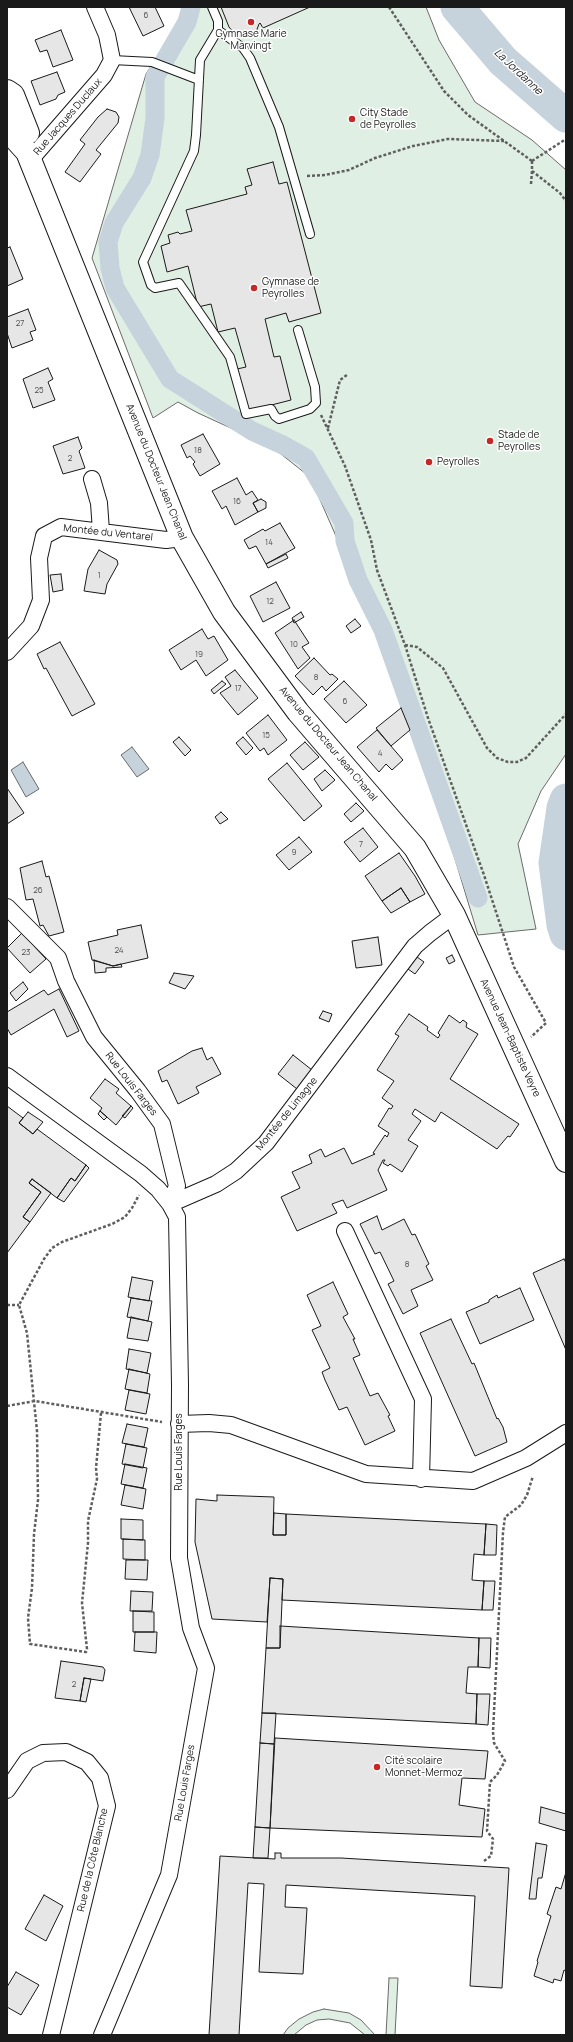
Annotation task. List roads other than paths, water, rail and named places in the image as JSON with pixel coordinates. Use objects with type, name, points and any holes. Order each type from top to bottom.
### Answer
[{"type":"main road","name":"Avenue du Docteur Jean Chanal","points":[[7,91],[13,94],[30,137],[29,156]]},
{"type":"main road","name":"Avenue du Docteur Jean Chanal","points":[[7,117],[17,141],[29,156],[182,538],[224,612],[298,712],[415,848],[454,915]]},
{"type":"main road","name":"Avenue Jean-Baptiste Veyre","points":[[454,915],[566,1161]]},
{"type":"street","points":[[95,7],[107,35],[112,60]]},
{"type":"street","name":"Rue Jacques Duclaux","points":[[29,156],[104,76],[112,60]]},
{"type":"street","points":[[92,479],[98,503],[101,531]]},
{"type":"street","name":"Montée du Ventarel","points":[[7,652],[31,626],[41,600],[39,558],[44,536],[61,526],[166,540],[182,538]]},
{"type":"street","name":"Rue Louis Farges","points":[[9,915],[58,958],[66,981],[94,1037],[138,1091],[162,1124],[177,1186],[170,1204],[177,1216],[180,1384],[179,1558],[192,1628],[206,1668],[168,1875],[102,2035]]},
{"type":"street","name":"Montée de Limagne","points":[[170,1204],[216,1184],[236,1171],[266,1143],[415,946],[454,915]]},
{"type":"street","points":[[7,1076],[141,1174],[158,1189],[170,1204]]},
{"type":"street","points":[[345,1231],[423,1399],[421,1478]]},
{"type":"street","points":[[179,1424],[231,1425],[366,1474],[473,1481],[526,1458],[566,1434]]},
{"type":"street","name":"Rue de la Côte Blanche","points":[[7,1790],[27,1761],[43,1753],[66,1752],[87,1762],[100,1778],[107,1806],[51,2035]]},
{"type":"lane","points":[[212,7],[218,21],[218,30],[200,60],[194,151],[144,262],[151,285],[155,288],[179,283],[230,356],[246,414],[271,409],[275,416],[280,419],[310,409],[316,404],[314,387],[298,330]]},
{"type":"lane","points":[[218,30],[243,48],[250,58],[279,128],[310,234]]},
{"type":"lane","points":[[112,60],[152,62],[198,80]]},
{"type":"waterway","points":[[191,7],[187,22],[155,77],[155,118],[150,155],[142,178],[114,223],[108,242],[110,268],[115,288],[170,379],[252,431],[283,445],[306,458],[344,523],[345,541],[358,580],[383,630],[478,898]]},
{"type":"waterway","name":"La Jordanne","points":[[457,7],[503,61],[566,116]]},
{"type":"waterway","name":"La Jordanne","points":[[566,800],[563,808],[555,863],[563,925],[566,934]]},
{"type":"place","name":"Gymnase Marie Marvingt","points":[[251,22]]},
{"type":"place","name":"City Stade de Peyrolles","points":[[352,119]]},
{"type":"place","name":"Gymnase de Peyrolles","points":[[254,288]]},
{"type":"place","name":"Stade de Peyrolles","points":[[490,441]]},
{"type":"place","name":"Peyrolles","points":[[429,462]]},
{"type":"place","name":"Cité scolaire Monnet-Mermoz","points":[[377,1767]]}]
